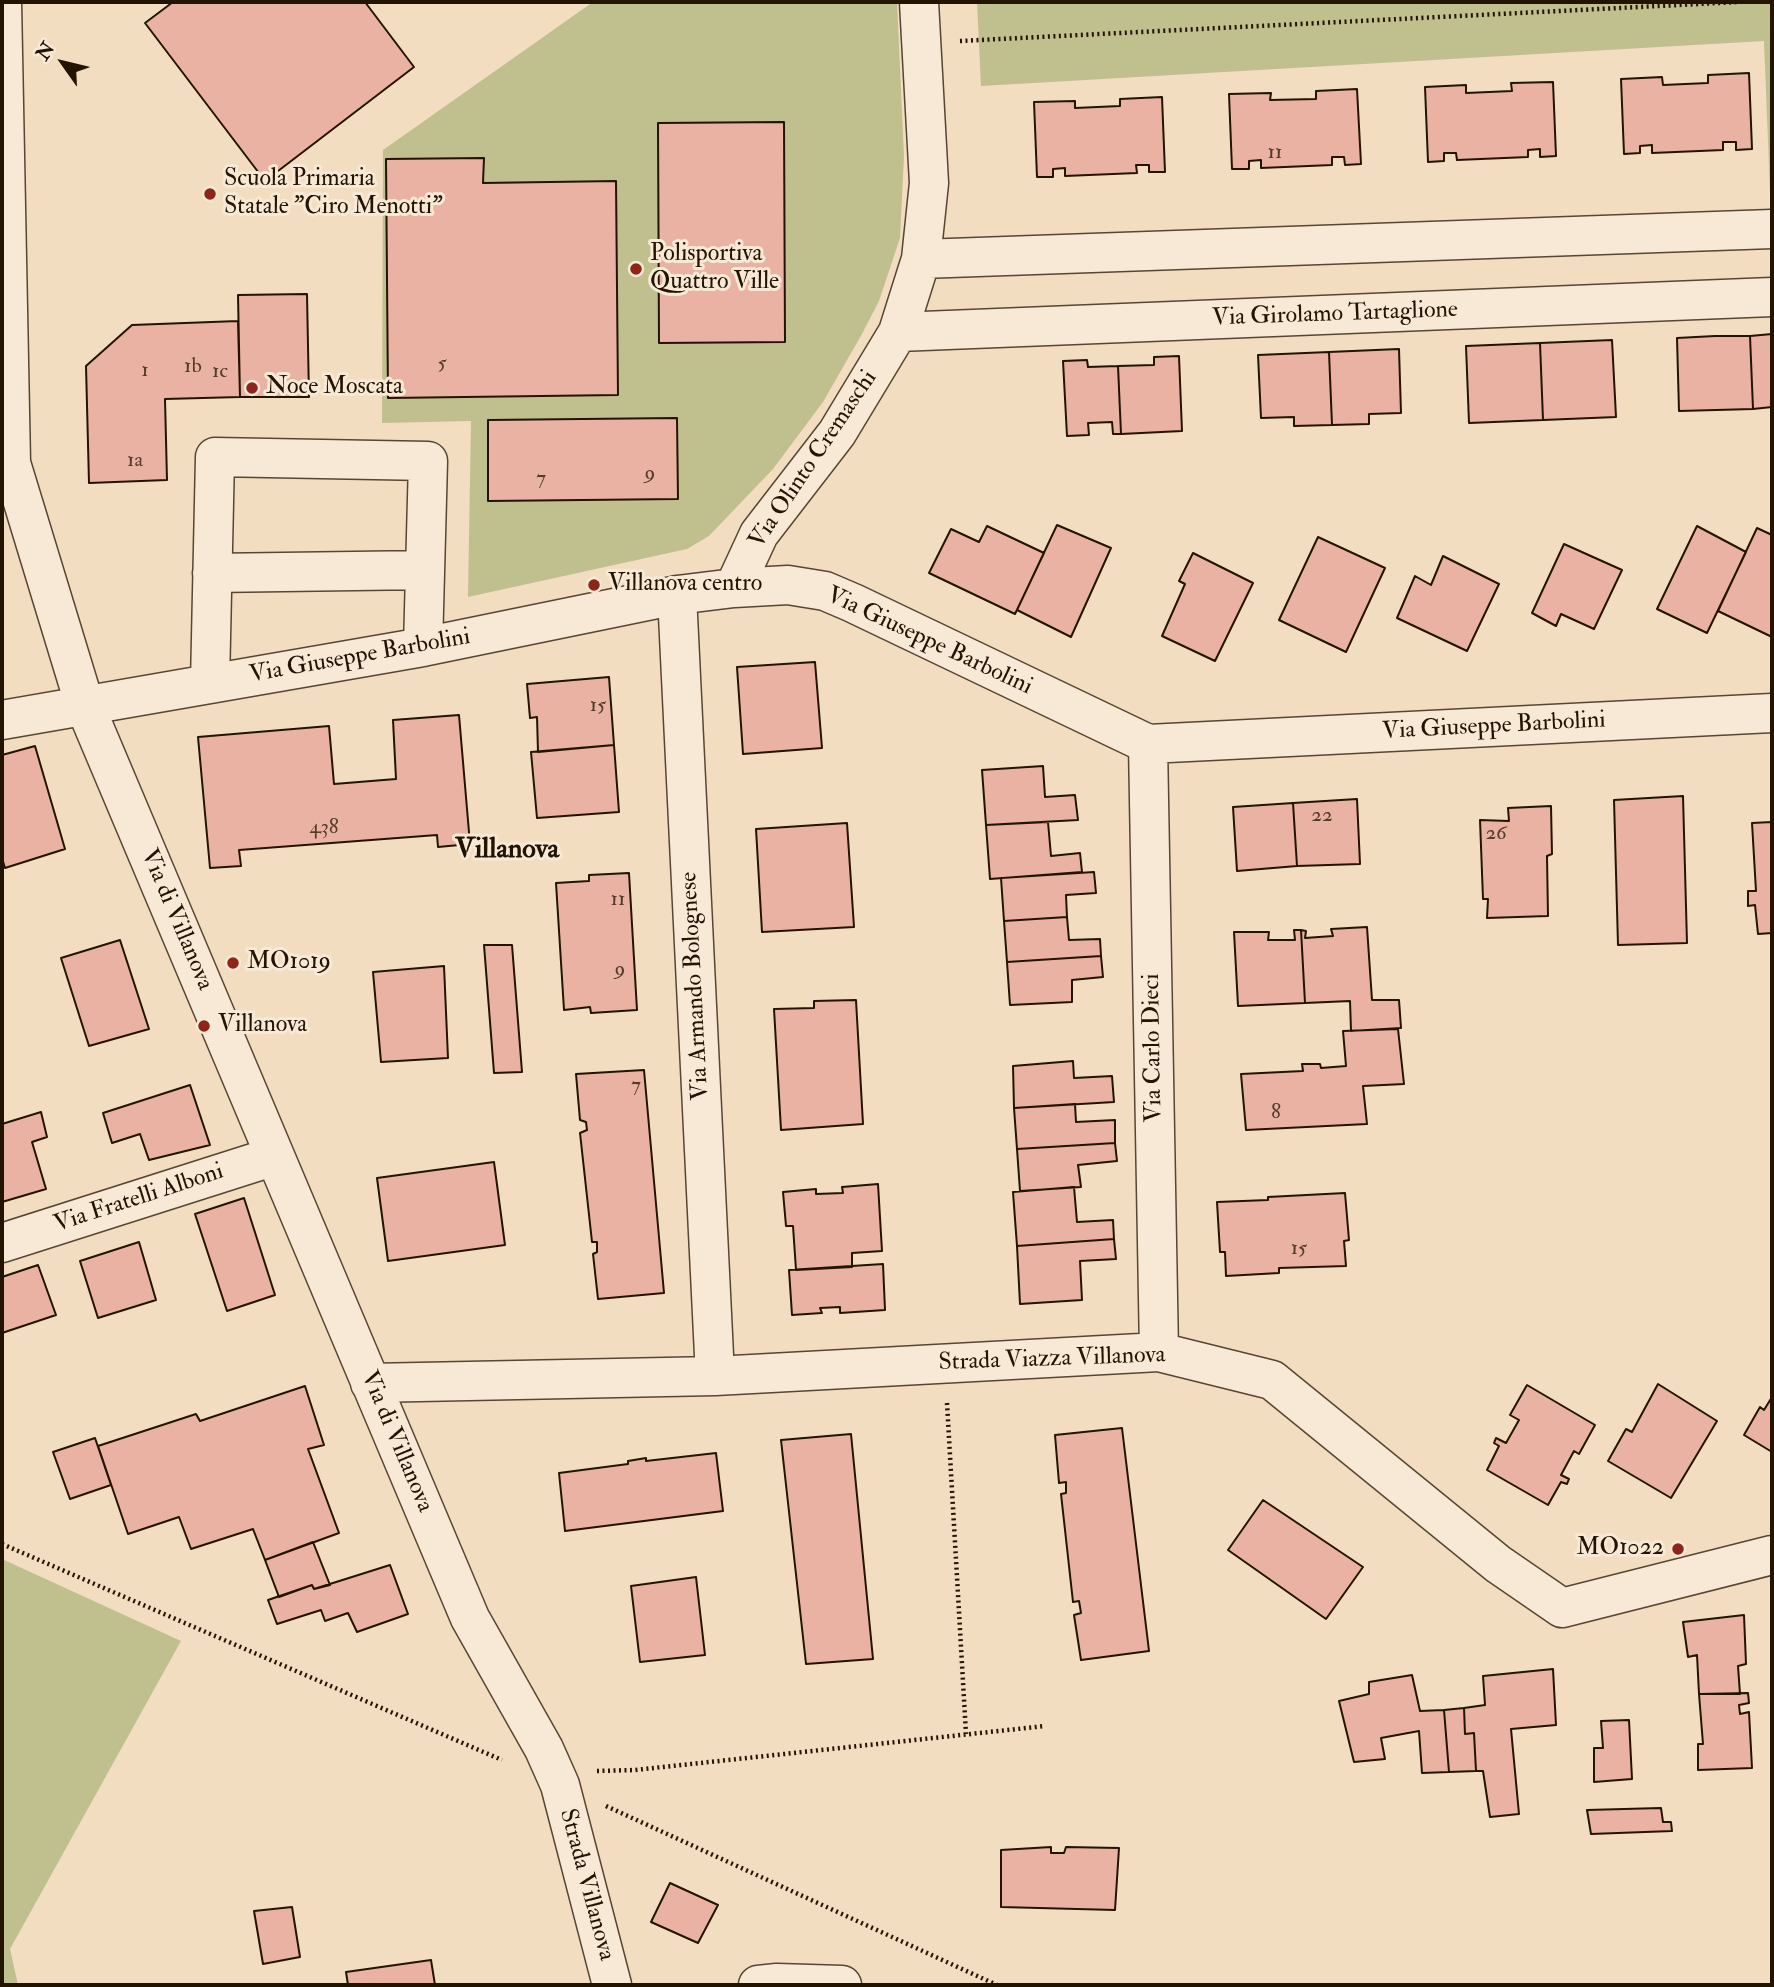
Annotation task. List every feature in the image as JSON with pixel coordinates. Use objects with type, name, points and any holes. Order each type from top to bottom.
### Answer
[{"type":"street","name":"Via di Villanova","points":[[2,2],[11,463],[85,706],[470,1618],[544,1749],[557,1778]]},
{"type":"street","name":"Via Olinto Cremaschi","points":[[734,587],[759,534],[837,433],[898,332],[921,259],[929,183],[919,2]]},
{"type":"street","points":[[921,259],[1772,229]]},
{"type":"street","name":"Via Girolamo Tartaglione","points":[[898,332],[1772,297]]},
{"type":"street","points":[[210,683],[215,457],[428,461],[423,647]]},
{"type":"street","points":[[212,573],[425,570]]},
{"type":"street","name":"Via Giuseppe Barbolini","points":[[2,720],[423,647],[677,595],[734,587],[788,584],[825,591],[1148,744],[1772,713]]},
{"type":"street","name":"Via Armando Bolognese","points":[[677,595],[715,1376]]},
{"type":"street","name":"Via Carlo Dieci","points":[[1148,744],[1159,1352]]},
{"type":"street","name":"Via Fratelli Alboni","points":[[2,1243],[275,1156]]},
{"type":"street","name":"Strada Viazza Villanova","points":[[370,1382],[715,1376],[1159,1352],[1272,1380],[1498,1564],[1562,1608],[1772,1555]]},
{"type":"street","name":"Strada Villanova","points":[[557,1778],[612,1985]]},
{"type":"street","points":[[758,1985],[842,1985]]},
{"type":"path","points":[[921,43],[1740,2]]},
{"type":"path","points":[[945,1363],[966,1734]]},
{"type":"path","points":[[2,1544],[557,1778],[997,1985]]},
{"type":"path","points":[[557,1778],[1045,1726]]},
{"type":"shaded area","name":"Polisportiva Quattro Ville","points":[[593,2],[897,2],[904,156],[900,238],[879,301],[823,402],[773,469],[709,536],[687,549],[468,597],[471,421],[382,423],[383,150]]},
{"type":"shaded area","points":[[977,2],[1772,2],[1772,192],[1764,41],[981,86]]},
{"type":"shaded area","points":[[2,1559],[181,1641],[10,1949],[18,1985],[2,1985]]},
{"type":"building","points":[[173,2],[365,2],[414,67],[265,181],[145,23]]},
{"type":"building","points":[[1749,73],[1752,149],[1736,150],[1736,142],[1723,142],[1723,150],[1652,153],[1652,145],[1640,146],[1640,153],[1624,154],[1621,79],[1662,77],[1663,85],[1708,83],[1708,75]]},
{"type":"building","points":[[1553,82],[1556,156],[1540,157],[1540,149],[1528,150],[1528,157],[1457,160],[1456,153],[1444,153],[1444,161],[1428,162],[1425,87],[1466,85],[1466,93],[1512,91],[1511,83]]},
{"type":"building","points":[[1357,89],[1361,164],[1345,165],[1344,157],[1332,157],[1332,165],[1261,168],[1261,160],[1249,161],[1249,169],[1232,169],[1229,94],[1271,93],[1270,100],[1316,99],[1316,91]]},
{"type":"building","points":[[1162,97],[1165,172],[1149,172],[1149,165],[1136,165],[1137,173],[1065,176],[1065,168],[1053,169],[1053,177],[1037,177],[1034,102],[1075,101],[1075,108],[1120,106],[1120,99]]},
{"type":"building","points":[[784,122],[785,342],[659,343],[658,123]]},
{"type":"building","points":[[484,158],[483,183],[616,181],[618,395],[388,398],[386,159]]},
{"type":"building","points":[[307,294],[309,397],[240,397],[238,295]]},
{"type":"building","points":[[238,321],[240,397],[165,399],[167,480],[89,483],[86,366],[132,325]]},
{"type":"building","points":[[1772,334],[1772,407],[1753,409],[1750,336]]},
{"type":"building","points":[[1750,336],[1753,409],[1679,411],[1677,338]]},
{"type":"building","points":[[1612,340],[1616,417],[1543,420],[1540,343]]},
{"type":"building","points":[[1540,343],[1543,420],[1469,423],[1466,346]]},
{"type":"building","points":[[1399,349],[1401,413],[1369,414],[1369,424],[1332,425],[1329,352]]},
{"type":"building","points":[[1329,352],[1332,425],[1294,426],[1294,417],[1261,418],[1258,355]]},
{"type":"building","points":[[1179,356],[1182,431],[1121,434],[1118,366],[1154,365],[1154,357]]},
{"type":"building","points":[[1087,360],[1088,367],[1118,366],[1121,434],[1113,434],[1112,422],[1088,423],[1089,435],[1067,436],[1063,361]]},
{"type":"building","points":[[677,418],[678,499],[488,501],[488,420]]},
{"type":"building","points":[[1057,525],[1111,548],[1071,637],[1017,610]]},
{"type":"building","points":[[987,526],[1044,553],[1015,614],[929,573],[951,529],[979,542]]},
{"type":"building","points":[[1697,526],[1746,552],[1707,633],[1657,609]]},
{"type":"building","points":[[1757,528],[1772,535],[1772,637],[1718,611]]},
{"type":"building","points":[[1318,537],[1385,568],[1346,652],[1279,620]]},
{"type":"building","points":[[1564,544],[1622,570],[1594,629],[1561,614],[1556,626],[1532,613]]},
{"type":"building","points":[[1193,553],[1253,583],[1215,661],[1162,636],[1185,584],[1179,581]]},
{"type":"building","points":[[1443,556],[1499,584],[1467,651],[1397,618],[1415,576],[1431,585]]},
{"type":"building","points":[[815,662],[822,748],[743,754],[737,667]]},
{"type":"building","points":[[609,677],[614,745],[538,752],[537,717],[530,718],[527,684]]},
{"type":"building","points":[[459,715],[470,844],[438,847],[437,835],[239,850],[241,866],[210,868],[198,737],[329,726],[334,784],[396,779],[393,720]]},
{"type":"building","points":[[614,745],[619,812],[537,818],[531,752]]},
{"type":"building","points":[[35,746],[65,849],[5,868],[2,858],[2,755]]},
{"type":"building","points":[[1043,766],[1045,797],[1075,795],[1078,820],[986,825],[982,770]]},
{"type":"building","points":[[1683,796],[1687,943],[1618,945],[1614,800]]},
{"type":"building","points":[[1357,799],[1360,864],[1297,866],[1293,803]]},
{"type":"building","points":[[1293,803],[1297,866],[1237,871],[1233,807]]},
{"type":"building","points":[[1551,806],[1552,854],[1547,856],[1548,916],[1487,918],[1488,899],[1483,899],[1480,820],[1509,821],[1508,808]]},
{"type":"building","points":[[1048,822],[1051,856],[1080,853],[1082,872],[990,879],[986,825]]},
{"type":"building","points":[[1772,822],[1772,933],[1758,934],[1755,905],[1748,906],[1748,891],[1756,891],[1752,823]]},
{"type":"building","points":[[847,823],[854,927],[762,932],[756,829]]},
{"type":"building","points":[[1094,872],[1096,893],[1066,895],[1067,917],[1004,921],[1001,878]]},
{"type":"building","points":[[629,873],[637,1010],[591,1013],[590,1007],[564,1010],[556,883],[589,881],[589,875]]},
{"type":"building","points":[[1067,917],[1069,940],[1100,939],[1101,956],[1007,962],[1004,921]]},
{"type":"building","points":[[1367,927],[1372,1000],[1399,1000],[1401,1028],[1351,1031],[1350,1001],[1305,1003],[1301,930],[1306,931],[1305,938],[1333,936],[1331,929]]},
{"type":"building","points":[[1294,930],[1301,930],[1305,1003],[1238,1006],[1234,932],[1269,932],[1268,940],[1295,940]]},
{"type":"building","points":[[120,940],[149,1029],[89,1046],[61,958]]},
{"type":"building","points":[[484,945],[512,945],[522,1072],[494,1073]]},
{"type":"building","points":[[1101,956],[1103,977],[1072,980],[1072,1002],[1010,1005],[1007,962]]},
{"type":"building","points":[[444,966],[448,1058],[381,1062],[373,972]]},
{"type":"building","points":[[856,1000],[863,1124],[781,1130],[774,1009],[814,1008],[814,1001]]},
{"type":"building","points":[[1398,1029],[1404,1084],[1363,1086],[1367,1124],[1246,1130],[1241,1074],[1303,1071],[1302,1064],[1320,1064],[1321,1068],[1346,1066],[1343,1031]]},
{"type":"building","points":[[1073,1061],[1074,1078],[1112,1076],[1114,1102],[1014,1108],[1013,1066]]},
{"type":"building","points":[[644,1070],[664,1293],[598,1299],[593,1254],[597,1252],[597,1242],[592,1242],[580,1133],[587,1130],[586,1122],[580,1120],[576,1074]]},
{"type":"building","points":[[190,1085],[210,1145],[149,1160],[140,1134],[112,1143],[103,1113]]},
{"type":"building","points":[[1075,1104],[1076,1122],[1115,1120],[1115,1143],[1017,1149],[1014,1108]]},
{"type":"building","points":[[41,1112],[47,1137],[32,1142],[46,1189],[2,1202],[2,1124]]},
{"type":"building","points":[[1115,1143],[1117,1161],[1078,1165],[1081,1187],[1020,1191],[1017,1149]]},
{"type":"building","points":[[494,1162],[505,1245],[388,1261],[377,1178]]},
{"type":"building","points":[[878,1184],[882,1251],[852,1253],[852,1267],[796,1270],[793,1226],[786,1226],[783,1192],[816,1189],[816,1194],[843,1193],[842,1187]]},
{"type":"building","points":[[1074,1187],[1077,1222],[1113,1220],[1114,1239],[1017,1246],[1013,1192]]},
{"type":"building","points":[[1345,1193],[1349,1240],[1344,1241],[1346,1266],[1279,1268],[1279,1273],[1226,1276],[1225,1252],[1220,1252],[1217,1202]]},
{"type":"building","points":[[244,1198],[275,1295],[227,1311],[195,1214]]},
{"type":"building","points":[[1114,1239],[1116,1259],[1080,1261],[1082,1300],[1020,1304],[1017,1246]]},
{"type":"building","points":[[139,1242],[156,1300],[98,1318],[80,1261]]},
{"type":"building","points":[[883,1264],[885,1310],[840,1313],[840,1307],[820,1308],[822,1313],[792,1315],[789,1270]]},
{"type":"building","points":[[38,1265],[56,1315],[2,1333],[2,1277]]},
{"type":"building","points":[[1658,1384],[1717,1421],[1671,1498],[1608,1461],[1626,1429],[1632,1432]]},
{"type":"building","points":[[1527,1385],[1595,1425],[1579,1454],[1574,1451],[1561,1475],[1569,1479],[1567,1484],[1561,1482],[1548,1505],[1487,1470],[1499,1446],[1494,1443],[1496,1438],[1506,1443],[1519,1420],[1510,1415]]},
{"type":"building","points":[[305,1386],[324,1445],[308,1449],[339,1533],[265,1560],[253,1529],[191,1549],[179,1517],[128,1534],[98,1446],[196,1414],[200,1421]]},
{"type":"building","points":[[1772,1397],[1772,1452],[1744,1435],[1760,1407],[1764,1410]]},
{"type":"building","points":[[1122,1428],[1149,1651],[1081,1660],[1074,1615],[1081,1613],[1079,1601],[1073,1602],[1061,1494],[1066,1493],[1066,1482],[1059,1483],[1055,1435]]},
{"type":"building","points":[[851,1434],[873,1659],[806,1664],[781,1440]]},
{"type":"building","points":[[95,1438],[111,1485],[70,1499],[53,1452]]},
{"type":"building","points":[[716,1453],[723,1511],[565,1531],[559,1473],[628,1464],[628,1461],[646,1458],[646,1461]]},
{"type":"building","points":[[1263,1500],[1363,1567],[1326,1619],[1228,1550]]},
{"type":"building","points":[[313,1542],[330,1585],[314,1589],[312,1585],[279,1597],[265,1560]]},
{"type":"building","points":[[390,1565],[408,1614],[357,1632],[348,1613],[325,1621],[321,1610],[277,1624],[268,1600],[312,1585],[314,1589]]},
{"type":"building","points":[[696,1577],[705,1655],[640,1662],[631,1586]]},
{"type":"building","points":[[1744,1615],[1746,1664],[1738,1666],[1740,1694],[1699,1694],[1697,1655],[1688,1657],[1683,1622]]},
{"type":"building","points":[[1553,1669],[1556,1725],[1511,1729],[1519,1814],[1490,1817],[1483,1771],[1476,1771],[1474,1733],[1465,1734],[1464,1708],[1485,1705],[1483,1676]]},
{"type":"building","points":[[1412,1675],[1420,1711],[1444,1710],[1449,1772],[1422,1773],[1419,1731],[1381,1738],[1385,1759],[1354,1762],[1339,1701],[1369,1694],[1369,1682]]},
{"type":"building","points":[[1748,1693],[1749,1703],[1739,1705],[1740,1714],[1749,1712],[1752,1768],[1698,1770],[1698,1744],[1703,1744],[1699,1694]]},
{"type":"building","points":[[1464,1708],[1465,1734],[1474,1733],[1476,1771],[1449,1772],[1444,1710]]},
{"type":"building","points":[[1629,1720],[1632,1779],[1594,1782],[1594,1748],[1603,1748],[1601,1721]]},
{"type":"building","points":[[1661,1808],[1663,1822],[1671,1822],[1672,1831],[1591,1834],[1587,1810]]},
{"type":"building","points":[[1051,1847],[1051,1853],[1064,1853],[1066,1847],[1119,1848],[1115,1910],[1001,1907],[1001,1850]]},
{"type":"building","points":[[670,1883],[718,1905],[698,1943],[651,1922]]},
{"type":"building","points":[[292,1907],[300,1957],[263,1964],[254,1911]]},
{"type":"building","points":[[431,1960],[435,1985],[348,1985],[346,1972]]},
{"type":"place","name":"Scuola Primaria Statale \"Ciro Menotti\"","points":[[210,194]]},
{"type":"place","name":"Polisportiva Quattro Ville","points":[[636,269]]},
{"type":"place","name":"Noce Moscata","points":[[252,388]]},
{"type":"place","name":"Villanova centro","points":[[594,585]]},
{"type":"place","name":"MO1019","points":[[233,963]]},
{"type":"place","name":"Villanova","points":[[204,1026]]},
{"type":"place","name":"MO1022","points":[[1678,1549]]},
{"type":"district","name":"Villanova","points":[[507,851]]}]
